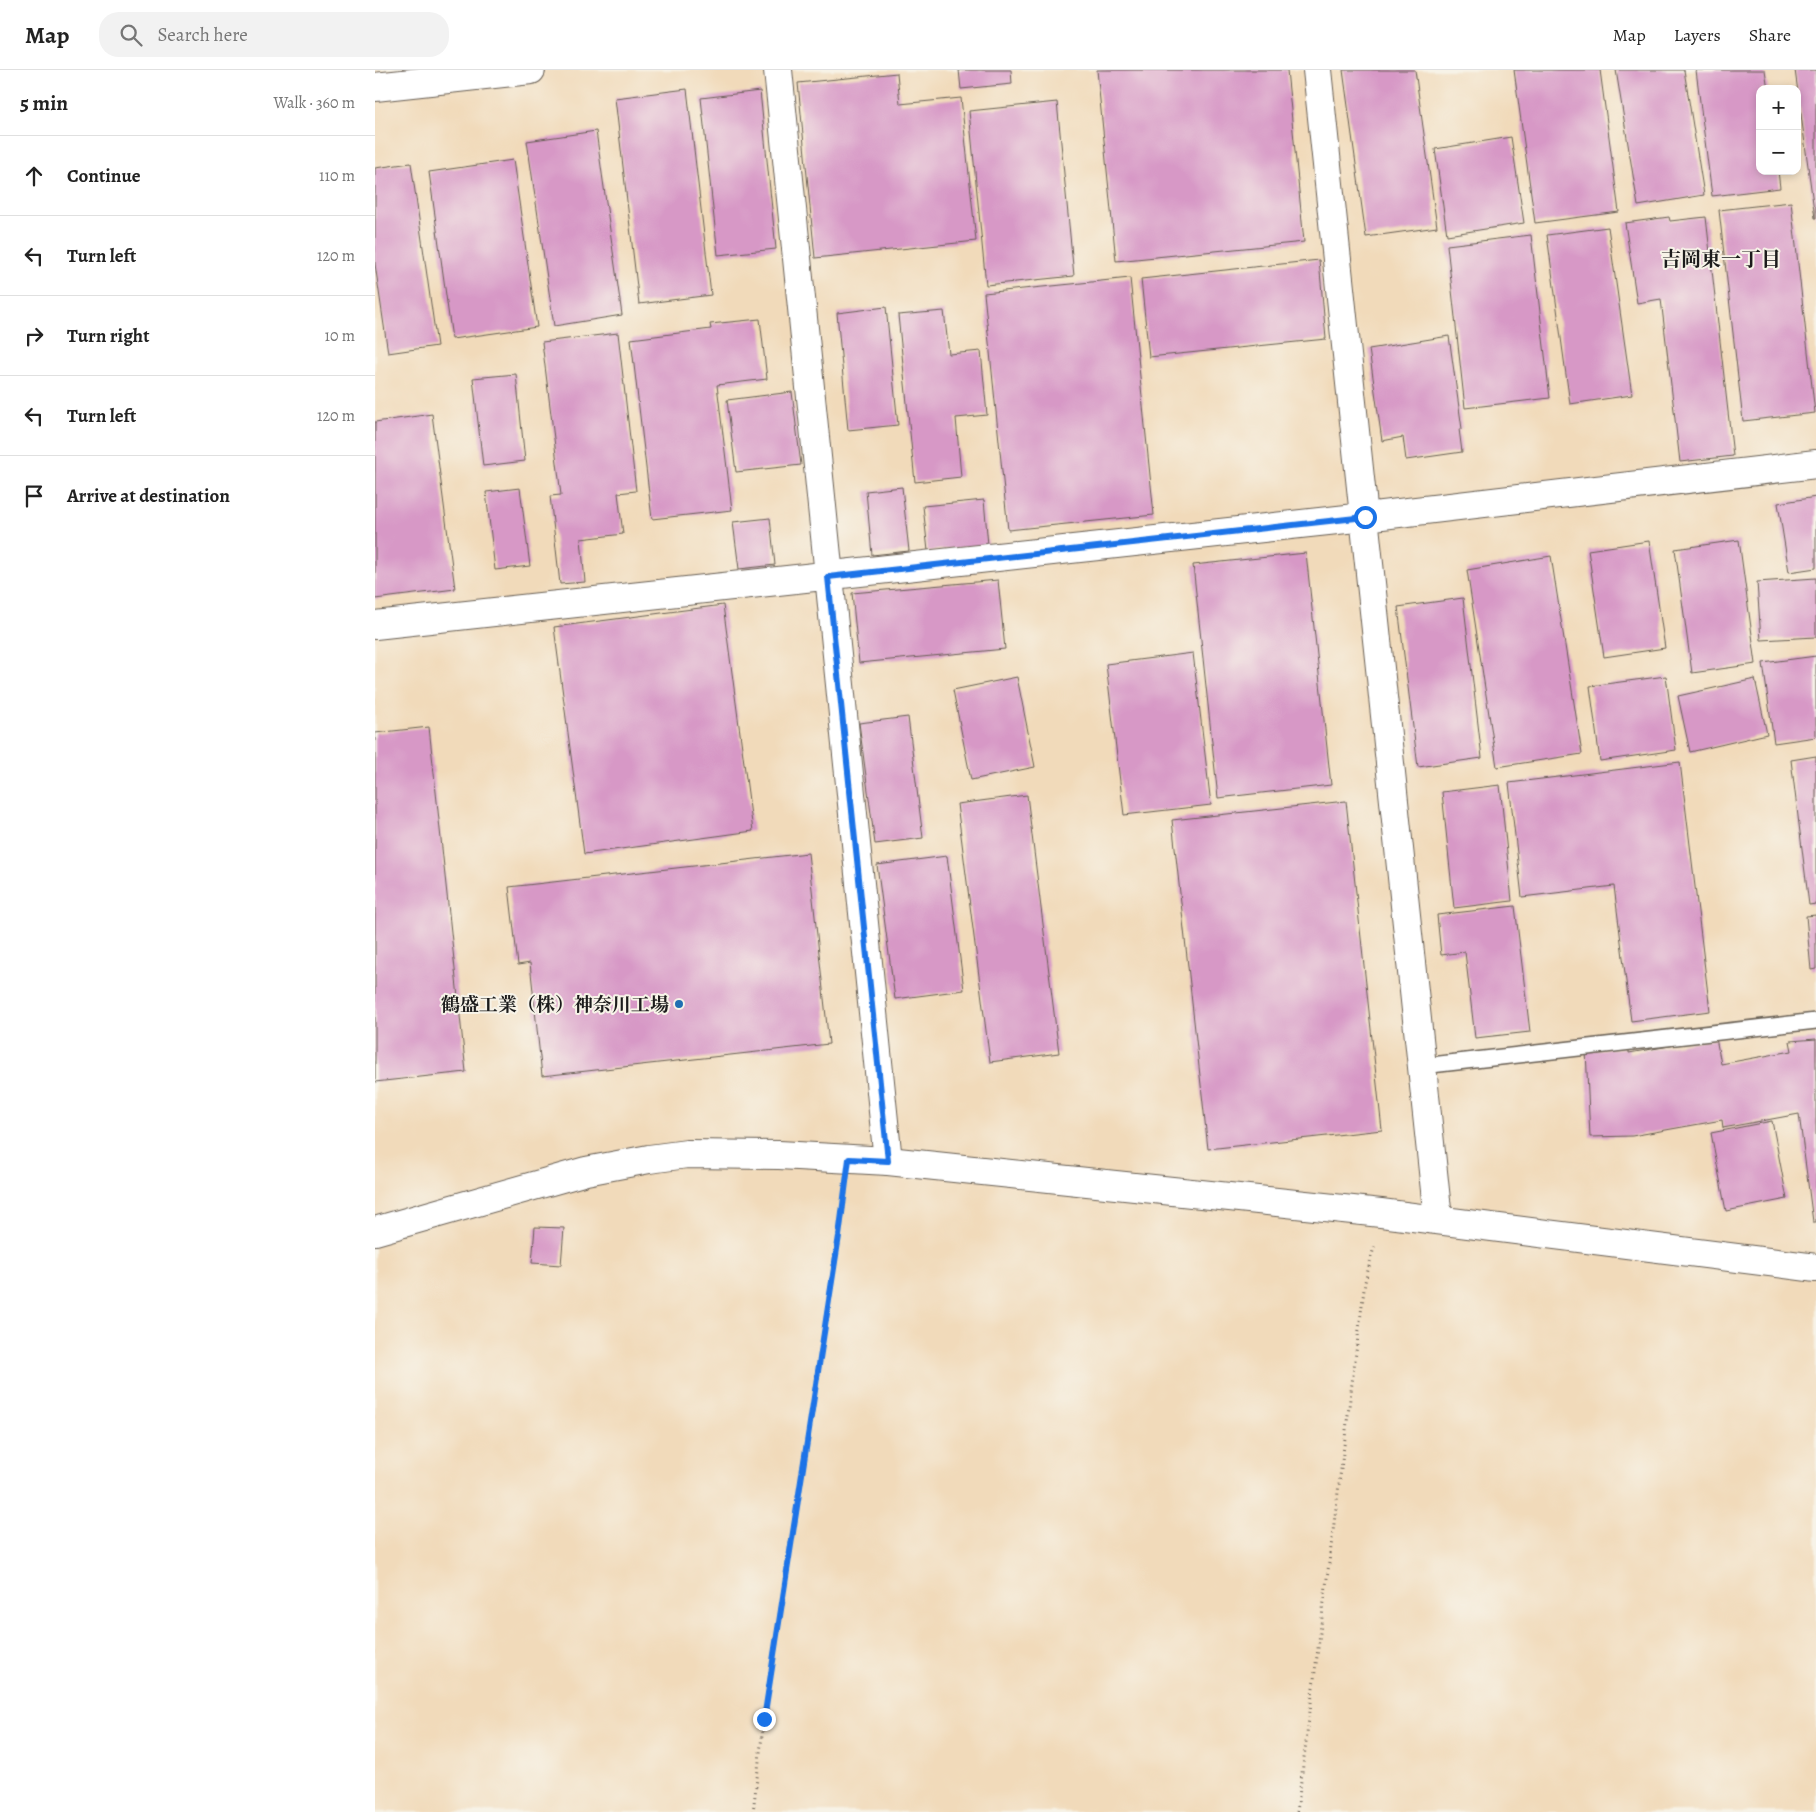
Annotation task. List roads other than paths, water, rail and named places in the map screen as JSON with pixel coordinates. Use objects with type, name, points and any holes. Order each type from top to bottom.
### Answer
[{"type":"street","points":[[375,87],[531,70]]},
{"type":"street","points":[[778,70],[888,1161]]},
{"type":"street","points":[[1317,70],[1438,1219]]},
{"type":"street","points":[[375,625],[828,577],[1816,464]]},
{"type":"street","points":[[375,1231],[586,1171],[687,1154],[722,1154],[888,1161],[1438,1219],[1816,1268]]},
{"type":"lane","points":[[1422,1066],[1816,1021]]},
{"type":"place","name":"鶴盛工業（株）神奈川工場","points":[[679,1004]]},
{"type":"district","name":"吉岡東一丁目","points":[[1721,259]]}]
